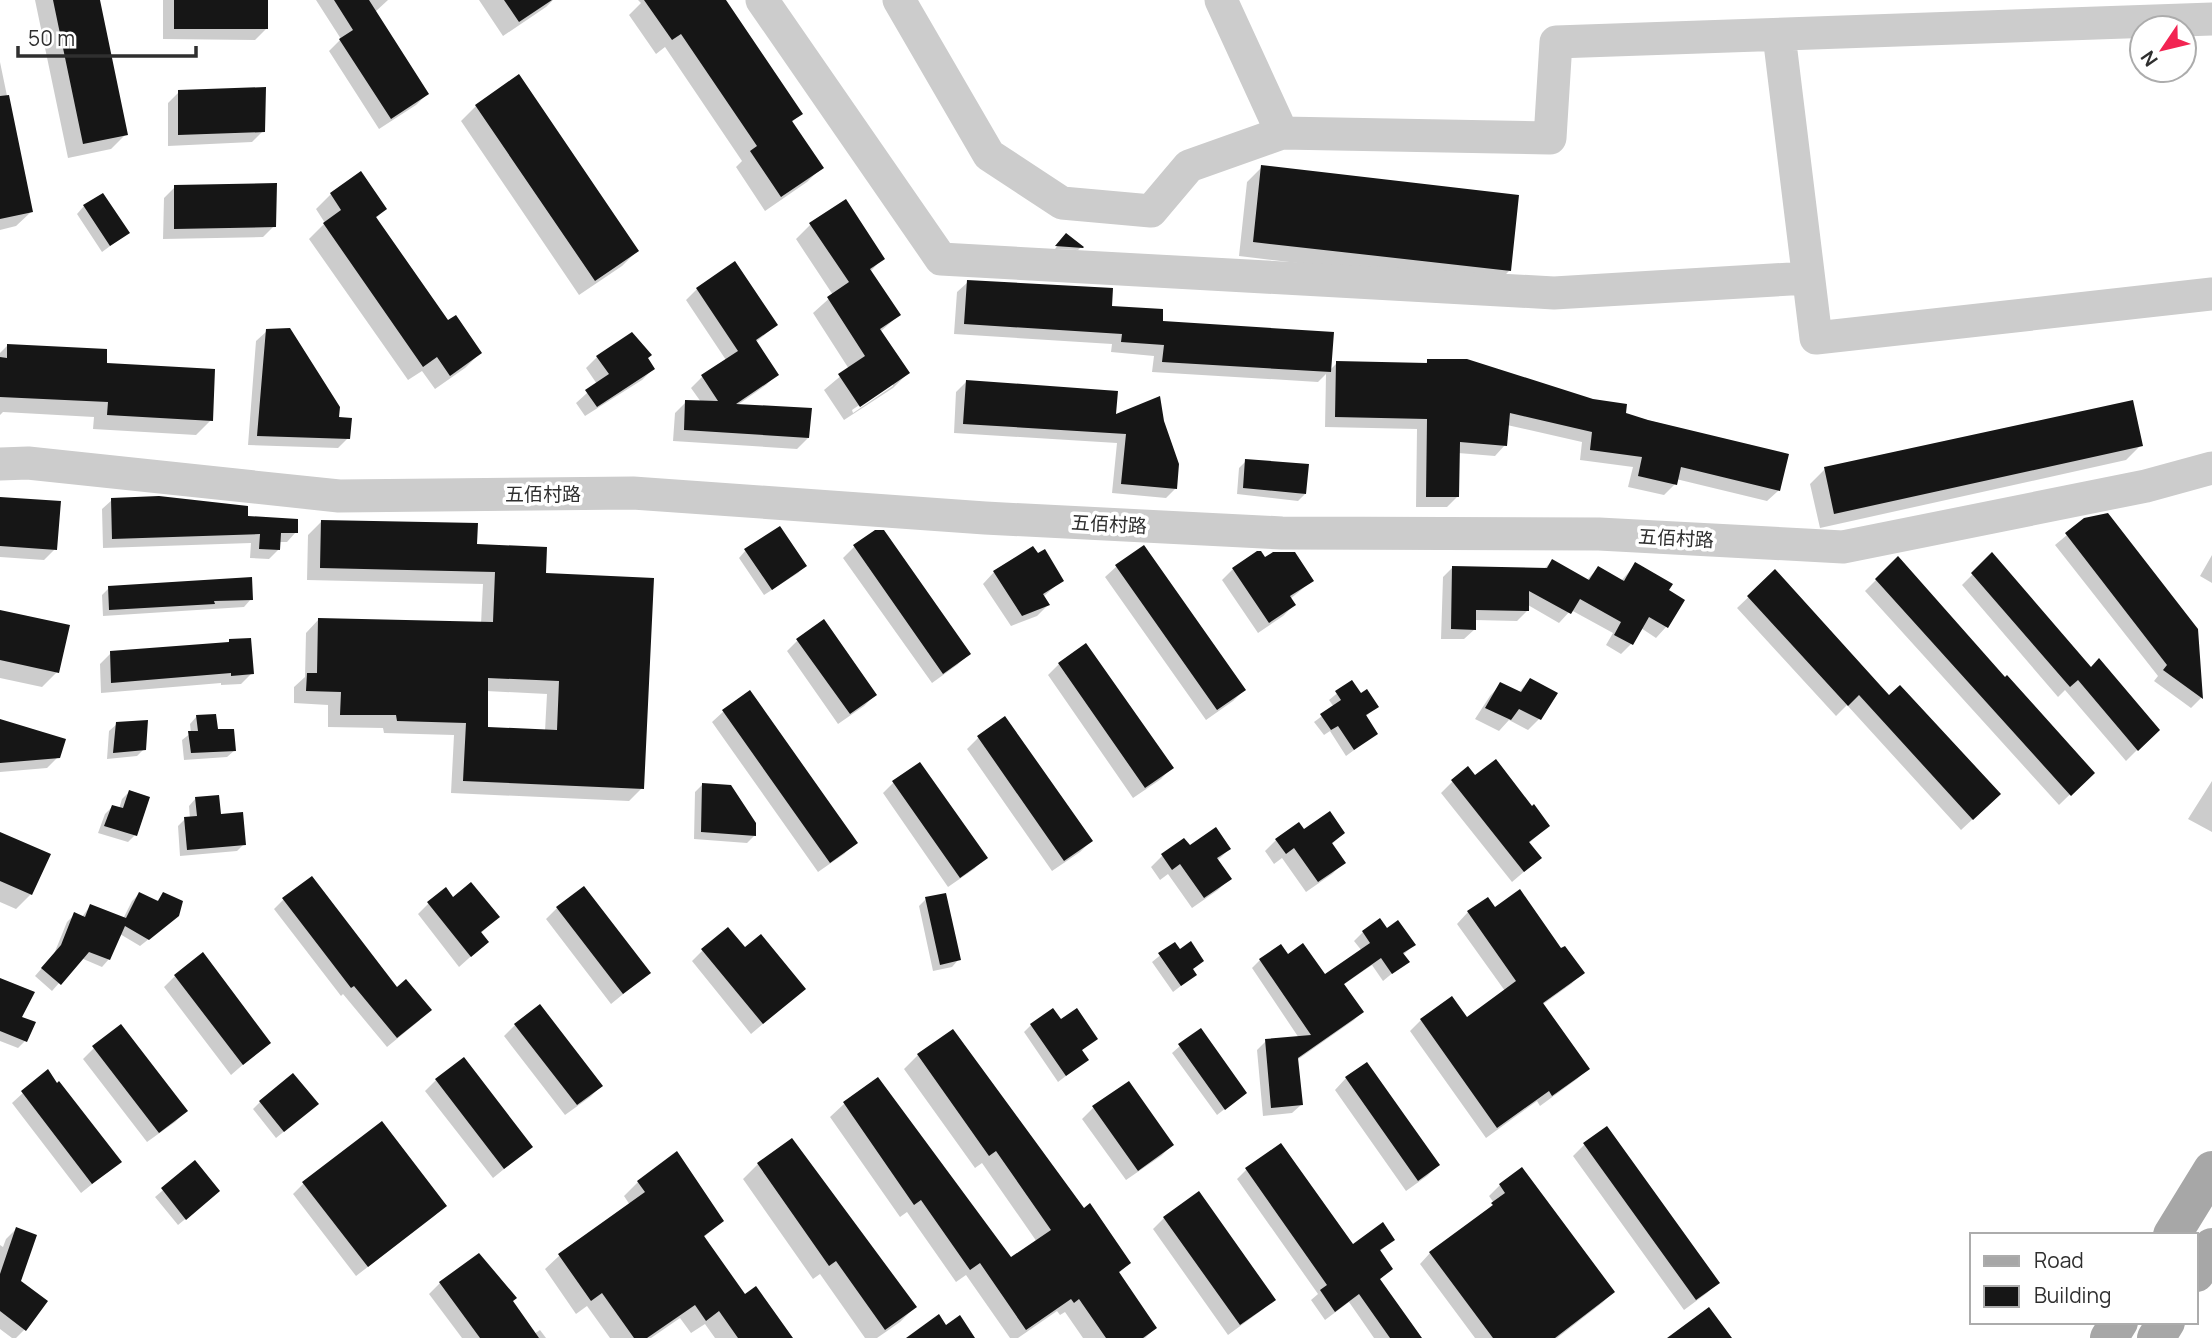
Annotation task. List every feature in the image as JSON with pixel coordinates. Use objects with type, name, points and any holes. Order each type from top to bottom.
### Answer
[{"type":"main road","points":[[2173,1233],[2212,1170]]},
{"type":"main road","points":[[2198,1270],[2212,1247]]},
{"type":"street","points":[[762,0],[941,259],[1554,293],[1808,278]]},
{"type":"street","points":[[899,0],[989,155],[1062,203],[1151,211],[1189,166],[1282,133],[1550,138],[1556,43],[2212,19]]},
{"type":"street","points":[[1221,0],[1282,133]]},
{"type":"street","points":[[1779,35],[1816,338],[2212,294]]},
{"type":"street","name":"五佰村路","points":[[0,464],[28,463],[339,496],[633,494],[985,518],[1268,532],[1598,534],[1843,547],[2146,486],[2212,468]]},
{"type":"building","points":[[53,0],[100,0],[128,135],[83,144]]},
{"type":"building","points":[[174,0],[268,0],[268,29],[174,29]]},
{"type":"building","points":[[334,0],[369,0],[429,94],[391,119],[339,39],[353,30]]},
{"type":"building","points":[[504,0],[552,0],[519,22]]},
{"type":"building","points":[[644,0],[726,0],[803,114],[792,121],[824,168],[781,197],[750,151],[757,146],[681,34],[672,40]]},
{"type":"building","points":[[519,74],[639,251],[595,281],[475,105]]},
{"type":"building","points":[[266,87],[265,132],[178,135],[178,90]]},
{"type":"building","points":[[9,95],[33,212],[0,219],[0,96]]},
{"type":"building","points":[[1261,165],[1519,195],[1511,271],[1253,242]]},
{"type":"building","points":[[361,171],[387,209],[376,217],[448,320],[456,315],[482,353],[450,376],[437,357],[423,367],[323,223],[341,210],[330,193]]},
{"type":"building","points":[[277,183],[276,227],[174,229],[174,185]]},
{"type":"building","points":[[103,193],[130,233],[110,246],[83,205]]},
{"type":"building","points":[[846,199],[885,259],[870,269],[901,315],[880,329],[910,373],[860,407],[838,374],[865,356],[827,297],[849,282],[809,223]]},
{"type":"building","points":[[1066,233],[1084,247],[1055,246]]},
{"type":"building","points":[[735,261],[778,325],[756,340],[779,375],[736,404],[812,408],[809,438],[684,430],[685,400],[718,401],[701,375],[738,351],[696,288]]},
{"type":"building","points":[[967,280],[1113,288],[1112,306],[1163,309],[1163,321],[1334,332],[1331,372],[1162,362],[1164,345],[1121,342],[1122,334],[964,324]]},
{"type":"building","points":[[290,328],[340,407],[339,417],[352,418],[350,439],[257,436],[266,329]]},
{"type":"building","points":[[632,332],[652,355],[648,358],[655,369],[597,407],[585,390],[609,374],[596,356]]},
{"type":"building","points":[[7,344],[107,349],[107,363],[215,369],[213,421],[107,415],[108,402],[0,397],[0,357],[7,358]]},
{"type":"building","points":[[1427,359],[1467,359],[1593,399],[1627,404],[1626,413],[1648,420],[1789,454],[1780,491],[1681,467],[1677,485],[1638,476],[1642,457],[1590,450],[1592,432],[1510,413],[1507,446],[1460,442],[1459,497],[1426,497],[1427,419],[1335,417],[1336,361],[1427,363]]},
{"type":"building","points":[[966,380],[1118,391],[1116,414],[1160,396],[1164,421],[1179,464],[1177,489],[1121,484],[1126,434],[963,424]]},
{"type":"building","points":[[2133,400],[2143,446],[1834,514],[1824,467]]},
{"type":"building","points":[[1245,459],[1309,464],[1306,494],[1243,488]]},
{"type":"building","points":[[159,496],[248,506],[248,516],[298,519],[298,533],[281,533],[280,550],[259,549],[260,534],[112,539],[111,498]]},
{"type":"building","points":[[0,497],[61,501],[57,550],[0,546]]},
{"type":"building","points":[[2108,513],[2198,629],[2203,699],[2163,670],[2167,665],[2065,533],[2084,518]]},
{"type":"building","points":[[321,520],[478,523],[477,544],[547,547],[546,573],[654,578],[644,789],[463,781],[466,723],[397,721],[396,715],[340,715],[341,692],[306,691],[307,673],[317,673],[318,618],[493,622],[495,572],[320,568]],"holes":[[[488,678],[559,681],[557,730],[488,727]]]},
{"type":"building","points":[[780,526],[807,566],[772,590],[744,549]]},
{"type":"building","points":[[875,530],[884,530],[971,654],[943,674],[853,545]]},
{"type":"building","points":[[1144,545],[1246,690],[1217,710],[1115,565]]},
{"type":"building","points":[[1033,546],[1038,553],[1045,549],[1064,581],[1043,594],[1050,605],[1022,616],[993,571]]},
{"type":"building","points":[[1261,551],[1265,557],[1273,552],[1295,552],[1314,581],[1290,596],[1296,605],[1269,623],[1232,568]]},
{"type":"building","points":[[1992,552],[2091,667],[2099,658],[2160,730],[2138,751],[2078,680],[2070,687],[1971,573]]},
{"type":"building","points":[[1898,556],[2005,677],[2007,675],[2095,773],[2071,796],[1875,579]]},
{"type":"building","points":[[1552,559],[1589,580],[1598,566],[1624,581],[1635,562],[1673,584],[1669,590],[1685,600],[1668,628],[1649,617],[1633,645],[1614,635],[1621,622],[1580,599],[1571,614],[1529,591],[1529,611],[1476,610],[1476,630],[1451,629],[1452,566],[1547,568]]},
{"type":"building","points":[[1775,569],[1889,695],[1900,685],[2001,794],[1973,820],[1859,695],[1848,706],[1747,596]]},
{"type":"building","points":[[252,577],[253,600],[109,610],[108,586]]},
{"type":"building","points":[[0,610],[70,625],[59,673],[0,660]]},
{"type":"building","points":[[824,619],[877,695],[850,714],[796,639]]},
{"type":"building","points":[[251,638],[254,674],[231,676],[231,673],[111,683],[110,651]]},
{"type":"building","points":[[1086,643],[1174,768],[1145,788],[1058,663]]},
{"type":"building","points":[[1530,678],[1558,693],[1541,720],[1519,709],[1511,720],[1485,708],[1500,682],[1521,692]]},
{"type":"building","points":[[1352,680],[1361,693],[1367,689],[1379,707],[1366,715],[1378,734],[1354,750],[1338,726],[1331,730],[1320,714],[1341,700],[1335,691]]},
{"type":"building","points":[[750,690],[858,843],[830,863],[722,710]]},
{"type":"building","points":[[216,714],[218,729],[234,729],[236,751],[191,753],[188,731],[198,731],[196,715]]},
{"type":"building","points":[[1005,716],[1093,841],[1064,861],[977,736]]},
{"type":"building","points":[[0,719],[66,739],[60,758],[0,763]]},
{"type":"building","points":[[148,720],[146,750],[113,753],[116,722]]},
{"type":"building","points":[[1496,759],[1550,826],[1529,842],[1542,858],[1524,872],[1451,780],[1468,766],[1475,775]]},
{"type":"building","points":[[920,762],[988,858],[960,878],[892,781]]},
{"type":"building","points":[[702,783],[731,785],[756,823],[756,836],[701,832]]},
{"type":"building","points":[[129,790],[150,797],[137,836],[104,826],[112,805],[123,808]]},
{"type":"building","points":[[219,795],[221,814],[243,812],[246,845],[187,850],[184,817],[197,816],[195,797]]},
{"type":"building","points":[[1330,811],[1345,833],[1332,843],[1346,863],[1318,882],[1294,848],[1286,854],[1275,839],[1299,822],[1304,829]]},
{"type":"building","points":[[1216,827],[1231,849],[1217,858],[1232,879],[1204,898],[1180,864],[1172,870],[1161,854],[1184,838],[1190,845]]},
{"type":"building","points":[[0,832],[51,854],[32,895],[0,881]]},
{"type":"building","points":[[312,876],[397,987],[406,979],[432,1010],[397,1038],[354,986],[351,988],[282,898]]},
{"type":"building","points":[[471,882],[500,917],[481,932],[489,942],[471,957],[427,902],[446,887],[453,897]]},
{"type":"building","points":[[584,886],[651,973],[623,994],[556,907]]},
{"type":"building","points":[[1520,889],[1561,948],[1565,946],[1585,973],[1543,1003],[1590,1069],[1552,1096],[1549,1091],[1497,1128],[1420,1019],[1452,996],[1467,1017],[1516,981],[1467,911],[1488,897],[1495,907]]},
{"type":"building","points":[[139,892],[158,901],[163,892],[183,901],[179,916],[149,940],[125,926],[110,960],[89,952],[61,985],[41,968],[61,945],[74,912],[85,917],[90,904],[126,918]]},
{"type":"building","points":[[946,893],[961,960],[940,965],[925,897]]},
{"type":"building","points":[[1380,918],[1387,928],[1398,920],[1416,945],[1403,953],[1410,962],[1392,974],[1381,958],[1344,984],[1364,1012],[1298,1058],[1303,1105],[1271,1108],[1265,1039],[1311,1035],[1259,959],[1281,944],[1288,954],[1303,943],[1325,974],[1370,943],[1362,931]]},
{"type":"building","points":[[728,927],[745,947],[761,934],[806,989],[763,1024],[701,949]]},
{"type":"building","points":[[1191,941],[1204,961],[1193,969],[1197,975],[1181,986],[1158,953],[1175,942],[1180,949]]},
{"type":"building","points":[[203,952],[271,1043],[243,1065],[174,975]]},
{"type":"building","points":[[0,978],[35,992],[22,1017],[36,1022],[27,1042],[0,1031]]},
{"type":"building","points":[[540,1004],[603,1086],[577,1105],[514,1024]]},
{"type":"building","points":[[1053,1008],[1061,1019],[1077,1008],[1098,1039],[1082,1050],[1089,1060],[1066,1076],[1030,1024]]},
{"type":"building","points":[[121,1024],[188,1111],[159,1133],[92,1046]]},
{"type":"building","points":[[1201,1028],[1247,1093],[1225,1110],[1178,1044]]},
{"type":"building","points":[[953,1029],[1084,1208],[1090,1203],[1131,1263],[1119,1272],[1157,1328],[1143,1338],[1106,1338],[1079,1299],[1074,1303],[1071,1299],[1026,1330],[980,1263],[970,1270],[921,1200],[914,1205],[843,1102],[878,1077],[1011,1257],[1051,1230],[996,1151],[989,1156],[917,1054]]},
{"type":"building","points":[[464,1057],[533,1147],[504,1169],[435,1079]]},
{"type":"building","points":[[1367,1062],[1440,1165],[1418,1181],[1345,1077]]},
{"type":"building","points":[[48,1069],[122,1162],[92,1184],[21,1091]]},
{"type":"building","points":[[293,1073],[319,1104],[284,1132],[259,1101]]},
{"type":"building","points":[[1129,1081],[1174,1145],[1138,1171],[1092,1106]]},
{"type":"building","points":[[382,1121],[447,1206],[368,1267],[302,1182]]},
{"type":"building","points":[[1607,1126],[1720,1283],[1696,1300],[1583,1143]]},
{"type":"building","points":[[792,1138],[917,1307],[885,1330],[836,1261],[829,1266],[757,1163]]},
{"type":"building","points":[[1281,1143],[1353,1244],[1383,1222],[1395,1240],[1380,1250],[1393,1269],[1380,1279],[1422,1338],[1390,1338],[1359,1294],[1335,1312],[1320,1290],[1327,1285],[1245,1168]]},
{"type":"building","points":[[677,1151],[724,1221],[704,1236],[745,1294],[756,1286],[793,1338],[738,1338],[719,1311],[706,1321],[695,1305],[647,1338],[634,1338],[602,1293],[591,1301],[558,1254],[645,1192],[637,1181]]},
{"type":"building","points":[[195,1160],[220,1191],[186,1220],[161,1188]]},
{"type":"building","points":[[1522,1167],[1615,1292],[1555,1338],[1493,1338],[1429,1252],[1493,1205],[1491,1203],[1505,1193],[1499,1184]]},
{"type":"building","points":[[1199,1191],[1276,1300],[1240,1325],[1163,1217]]},
{"type":"building","points":[[16,1227],[37,1235],[21,1281],[48,1301],[26,1331],[0,1311],[0,1274]]},
{"type":"building","points":[[479,1253],[517,1298],[513,1301],[539,1338],[480,1338],[439,1282]]},
{"type":"building","points":[[1709,1307],[1732,1338],[1667,1338]]},
{"type":"building","points":[[939,1314],[946,1325],[960,1315],[975,1338],[906,1338]]}]
